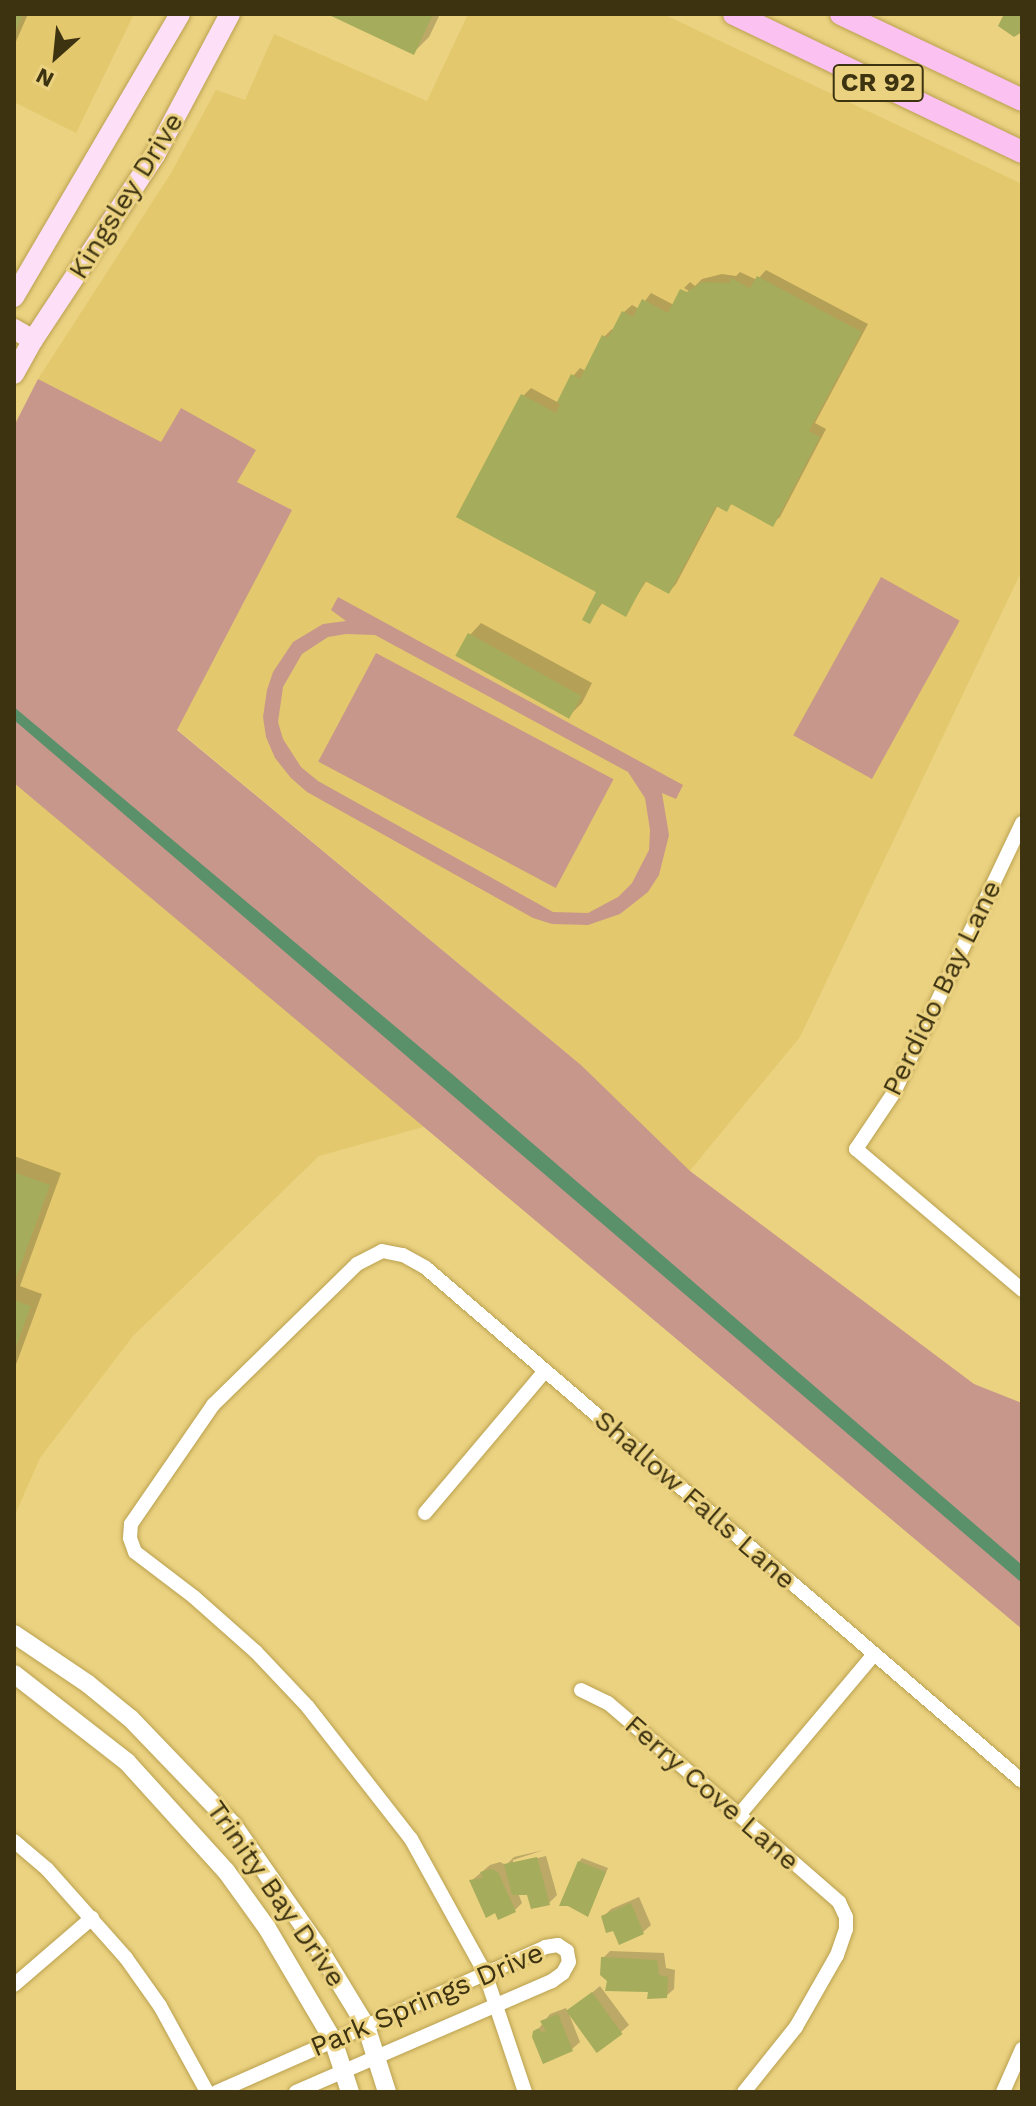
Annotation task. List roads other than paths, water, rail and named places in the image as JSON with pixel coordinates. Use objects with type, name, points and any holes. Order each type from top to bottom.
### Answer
[{"type":"main road","name":"Kingsley Drive","points":[[14,297],[180,14]]},
{"type":"main road","name":"Kingsley Drive","points":[[14,374],[33,340],[155,155],[230,14]]},
{"type":"main road","name":"CR 92","points":[[734,14],[1022,152]]},
{"type":"main road","name":"CR 92","points":[[841,14],[1022,100]]},
{"type":"main road","points":[[14,329],[33,340]]},
{"type":"street","name":"Perdido Bay Lane","points":[[1022,823],[895,1091],[856,1149],[1022,1290]]},
{"type":"street","name":"Shallow Falls Lane","points":[[485,1973],[411,1839],[308,1707],[256,1652],[194,1597],[135,1552],[130,1538],[131,1524],[213,1405],[357,1264],[382,1251],[403,1255],[426,1268],[1022,1781]]},
{"type":"street","points":[[425,1513],[545,1371]]},
{"type":"street","name":"Trinity Bay Drive","points":[[14,1634],[88,1684],[131,1719],[233,1825],[316,1944],[366,2026],[387,2092]]},
{"type":"street","points":[[739,1815],[874,1654]]},
{"type":"street","name":"Trinity Bay Drive","points":[[14,1674],[127,1762],[226,1871],[267,1928],[333,2040],[350,2092]]},
{"type":"street","name":"Ferry Cove Lane","points":[[581,1690],[608,1703],[839,1902],[846,1929],[837,1955],[796,2027],[744,2092]]},
{"type":"street","points":[[14,1841],[47,1869],[126,1958],[160,2006],[207,2092]]},
{"type":"street","points":[[14,1985],[92,1918]]},
{"type":"street","name":"Park Springs Drive","points":[[217,2092],[545,1947],[558,1945],[567,1951],[569,1962],[563,1973],[296,2092]]},
{"type":"street","points":[[485,1973],[525,2092]]},
{"type":"street","points":[[1003,2092],[1018,2066],[1022,2049]]}]
